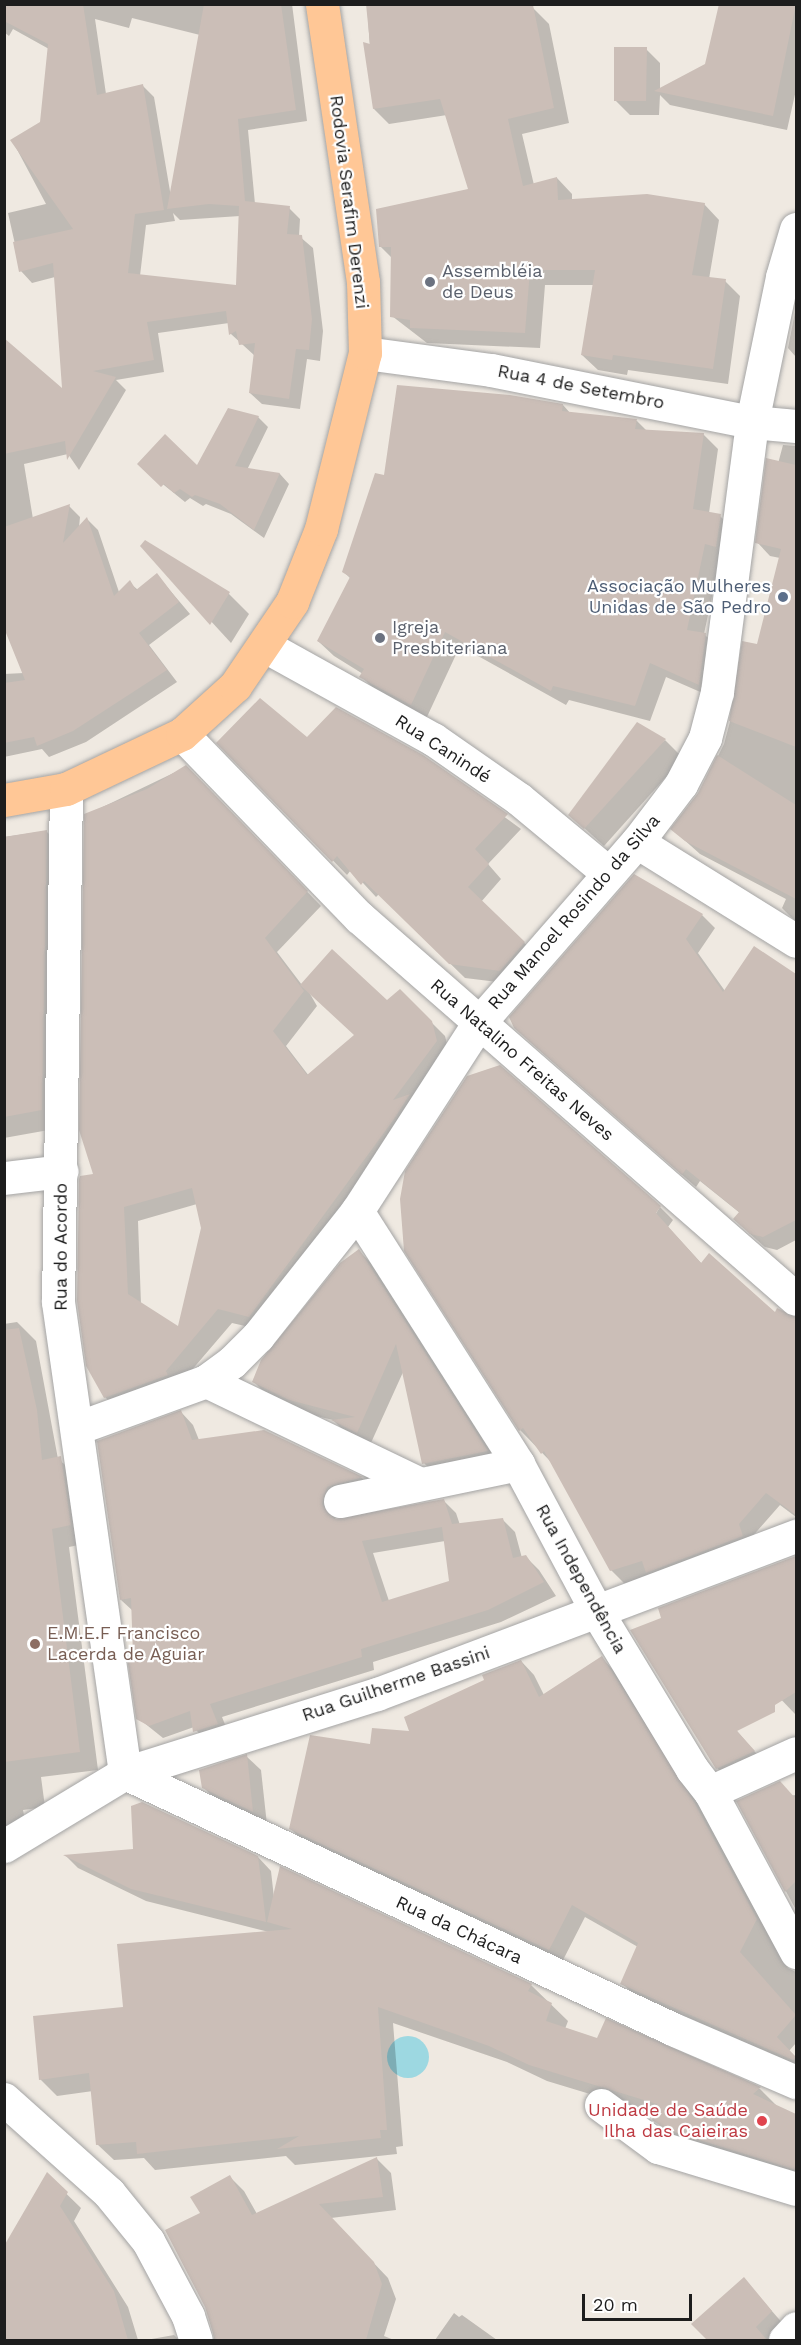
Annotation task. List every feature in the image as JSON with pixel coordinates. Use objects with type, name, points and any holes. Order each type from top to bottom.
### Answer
[{"type":"main road","name":"Rodovia Serafim Derenzi","points":[[4,800],[66,789],[182,734],[235,686],[265,646],[292,602],[321,529],[365,352],[363,282],[322,4]]},
{"type":"street","name":"Rua Manoel Rosindo da Silva","points":[[78,1428],[206,1381],[232,1362],[258,1336],[357,1211],[478,1024],[607,872],[637,842],[681,784],[705,738],[717,692],[752,422],[782,277],[796,229]]},
{"type":"street","name":"Rua 4 de Setembro","points":[[365,352],[492,370],[752,422],[796,426]]},
{"type":"street","name":"Rua Canindé","points":[[265,646],[433,739],[519,799],[607,872]]},
{"type":"street","name":"Rua Natalino Freitas Neves","points":[[182,734],[359,917],[478,1024],[792,1282]]},
{"type":"street","name":"Rua do Acordo","points":[[66,789],[62,1170],[58,1302],[78,1428],[125,1773]]},
{"type":"street","points":[[637,842],[796,941]]},
{"type":"street","points":[[4,1178],[62,1170]]},
{"type":"street","name":"Rua Independência","points":[[357,1211],[518,1464],[597,1612],[692,1769],[710,1792],[796,1952]]},
{"type":"street","points":[[206,1381],[418,1483]]},
{"type":"street","points":[[340,1501],[518,1464]]},
{"type":"street","name":"Rua Guilherme Bassini","points":[[4,1846],[125,1773],[377,1694],[796,1536]]},
{"type":"street","points":[[710,1792],[796,1753]]},
{"type":"street","name":"Rua da Chácara","points":[[125,1773],[675,2030],[796,2082]]},
{"type":"street","points":[[4,2099],[109,2193],[148,2241],[188,2316],[196,2340]]},
{"type":"street","points":[[600,2105],[658,2147],[796,2189]]},
{"type":"street","points":[[785,2340],[796,2328]]},
{"type":"water","points":[[408,2036],[416,2037],[423,2042],[428,2049],[428,2065],[423,2072],[416,2077],[408,2078],[400,2077],[393,2072],[388,2065],[387,2057],[388,2049],[393,2042],[400,2037]]},
{"type":"building","points":[[4,4],[83,4],[97,95],[143,84],[164,210],[135,214],[128,273],[236,285],[239,206],[209,204],[167,209],[204,4],[281,4],[296,110],[238,119],[245,201],[290,206],[287,234],[302,235],[312,319],[309,350],[296,349],[289,399],[249,393],[255,343],[239,345],[236,331],[229,335],[226,311],[147,322],[154,360],[93,371],[116,377],[67,460],[65,441],[4,454],[4,338],[62,388],[53,263],[19,272],[13,242],[73,229],[10,140],[40,122],[48,44],[4,21]]},
{"type":"building","points":[[366,4],[533,5],[554,108],[508,119],[523,186],[557,177],[558,200],[647,194],[705,203],[692,275],[726,279],[713,369],[613,355],[612,360],[581,355],[595,270],[530,270],[525,333],[410,328],[410,320],[390,317],[391,247],[379,247],[376,209],[468,189],[440,99],[373,109],[363,42],[370,44]]},
{"type":"building","points":[[719,4],[796,4],[773,116],[654,91],[705,64]]},
{"type":"building","points":[[614,47],[647,47],[646,101],[614,101]]},
{"type":"building","points":[[397,385],[510,395],[563,404],[562,411],[637,419],[635,429],[704,433],[693,509],[721,514],[716,547],[705,544],[687,630],[706,633],[699,685],[650,663],[635,706],[553,686],[551,691],[445,632],[411,705],[359,677],[364,669],[317,641],[350,577],[342,572],[375,473],[384,475]]},
{"type":"building","points":[[228,408],[259,416],[235,466],[280,473],[254,530],[220,504],[195,495],[192,497],[180,489],[174,493],[164,484],[161,487],[137,464],[165,434],[197,465]]},
{"type":"building","points":[[766,458],[796,465],[796,747],[729,721],[742,641],[757,644],[781,549],[755,543]]},
{"type":"building","points":[[70,504],[63,543],[87,517],[114,596],[130,580],[136,590],[157,573],[179,602],[139,633],[167,670],[73,731],[37,746],[34,737],[4,743],[4,683],[25,680],[4,628],[4,527]]},
{"type":"building","points":[[145,540],[230,592],[210,625],[140,546]]},
{"type":"building","points":[[260,698],[307,737],[336,707],[423,755],[508,814],[475,849],[489,864],[468,887],[525,942],[500,971],[449,964],[364,881],[361,885],[337,856],[332,862],[216,743]]},
{"type":"building","points":[[637,722],[666,739],[584,829],[568,815]]},
{"type":"building","points":[[717,755],[796,805],[796,899],[685,841],[670,829],[698,793]]},
{"type":"building","points":[[186,765],[308,891],[265,938],[304,991],[273,1031],[307,1075],[354,1035],[300,985],[332,949],[387,1000],[400,989],[432,1021],[437,1041],[393,1100],[410,1094],[394,1119],[249,1317],[218,1309],[166,1371],[168,1375],[104,1398],[86,1366],[77,1301],[79,1179],[80,1176],[93,1174],[79,1130],[84,814],[147,789]],"holes":[[[192,1188],[201,1228],[178,1326],[128,1294],[124,1207]]]},
{"type":"building","points":[[47,830],[42,1110],[4,1117],[4,837]]},
{"type":"building","points":[[634,874],[703,914],[686,939],[723,992],[754,946],[796,974],[796,1220],[763,1237],[750,1234],[733,1219],[739,1212],[686,1169],[682,1175],[514,1028],[509,1017]]},
{"type":"building","points":[[500,1065],[661,1206],[656,1213],[701,1263],[709,1253],[775,1312],[777,1308],[796,1317],[796,1515],[766,1493],[739,1524],[743,1536],[646,1573],[642,1561],[610,1571],[544,1451],[541,1454],[523,1428],[519,1431],[404,1251],[400,1199],[405,1171],[467,1076]]},
{"type":"building","points":[[359,1249],[488,1451],[422,1464],[396,1344],[357,1433],[331,1420],[355,1417],[289,1400],[252,1382],[261,1360],[340,1263]]},
{"type":"building","name":"E.M.E.F Francisco Lacerda de Aguiar","points":[[19,1328],[37,1410],[42,1460],[61,1456],[71,1525],[52,1529],[80,1752],[4,1762],[4,1330]]},
{"type":"building","points":[[181,1410],[192,1440],[264,1430],[363,1477],[327,1487],[322,1504],[334,1519],[444,1499],[452,1524],[503,1518],[513,1558],[526,1555],[544,1582],[488,1610],[361,1649],[362,1657],[210,1704],[218,1724],[193,1732],[190,1711],[149,1726],[136,1719],[127,1657],[133,1656],[131,1598],[120,1600],[97,1441]],"holes":[[[442,1527],[449,1581],[382,1602],[362,1541]]]},
{"type":"building","points":[[796,1556],[796,1692],[775,1705],[775,1712],[737,1731],[755,1751],[716,1769],[630,1630],[661,1618],[658,1608]]},
{"type":"building","points":[[602,1656],[694,1802],[757,1919],[740,1952],[796,2015],[777,2037],[796,2057],[793,2060],[620,1984],[638,1943],[572,1905],[549,1950],[289,1829],[310,1735],[370,1744],[372,1728],[409,1731],[404,1717],[484,1680],[482,1675],[521,1660],[539,1697]]},
{"type":"building","points":[[247,1754],[253,1812],[202,1788],[199,1770]]},
{"type":"building","points":[[780,1781],[796,1799],[796,1881],[785,1892],[736,1801]]},
{"type":"building","points":[[142,1802],[258,1856],[266,1922],[131,1889],[63,1855],[133,1849],[131,1806]]},
{"type":"building","points":[[280,1866],[532,1984],[528,1991],[552,2003],[546,2021],[597,2038],[606,2018],[761,2087],[753,2094],[796,2114],[796,2170],[667,2130],[652,2120],[657,2104],[529,2065],[489,2046],[378,2007],[387,2130],[380,2130],[381,2138],[277,2149],[299,2136],[137,2154],[136,2142],[96,2145],[89,2073],[39,2080],[33,2016],[123,2007],[117,1944],[292,1929],[267,1922]]},
{"type":"building","points":[[377,2157],[383,2197],[319,2204],[374,2262],[382,2284],[366,2340],[215,2340],[205,2307],[165,2230],[200,2213],[190,2197],[230,2175],[252,2215]]},
{"type":"building","points":[[47,2172],[68,2192],[60,2206],[114,2291],[128,2340],[4,2340],[4,2246]]},
{"type":"building","points":[[744,2277],[772,2311],[756,2327],[767,2340],[707,2340],[691,2324]]},
{"type":"place","name":"Assembléia de Deus","points":[[430,282]]},
{"type":"place","name":"Associação Mulheres Unidas de São Pedro","points":[[783,597]]},
{"type":"place","name":"Igreja Presbiteriana","points":[[380,638]]},
{"type":"place","name":"E.M.E.F Francisco Lacerda de Aguiar","points":[[35,1644]]},
{"type":"place","name":"Unidade de Saúde Ilha das Caieiras","points":[[762,2121]]}]
